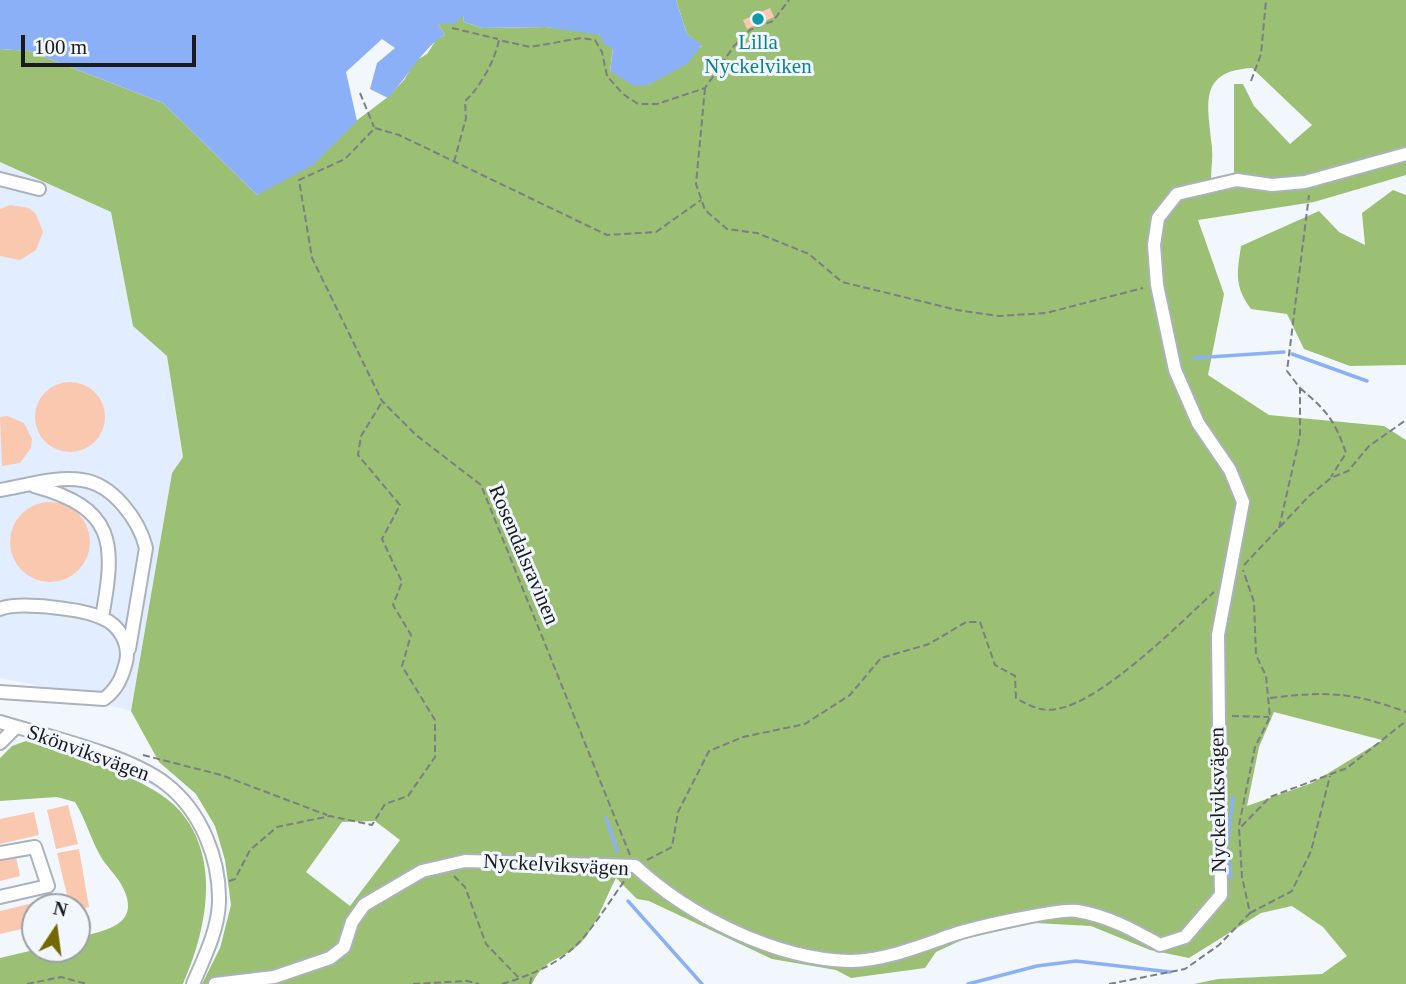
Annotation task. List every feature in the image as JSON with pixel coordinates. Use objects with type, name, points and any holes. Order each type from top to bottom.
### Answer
[{"type":"street","name":"Nyckelviksvägen","points":[[215,984],[274,977],[330,958],[344,947],[352,922],[364,905],[422,871],[465,861],[635,866],[663,892],[706,917],[790,952],[851,961],[915,948],[956,933],[1074,910],[1118,921],[1160,945],[1185,937],[1221,895],[1218,635],[1243,502],[1230,470],[1198,423],[1175,370],[1157,285],[1154,245],[1158,218],[1177,194],[1237,180],[1272,185],[1310,180],[1406,154]]},
{"type":"street","points":[[0,179],[39,189]]},
{"type":"street","points":[[0,490],[82,480],[101,487],[120,502],[143,536],[146,564],[123,675],[114,691],[104,699],[0,692]]},
{"type":"street","points":[[29,485],[83,503],[96,517],[106,536],[110,558],[102,617]]},
{"type":"street","points":[[0,609],[24,604],[102,617],[124,638],[128,653]]},
{"type":"street","name":"Skönviksvägen","points":[[0,722],[133,766],[166,783],[192,811],[211,848],[219,904],[211,941],[193,984]]},
{"type":"street","points":[[0,743],[16,727]]},
{"type":"street","points":[[0,853],[35,847],[48,887],[0,897]]},
{"type":"path","points":[[789,0],[773,21],[750,30],[742,38],[705,88],[696,184],[705,211],[727,229],[757,233],[809,254],[842,282],[957,310],[999,316],[1046,313],[1157,285]]},
{"type":"path","points":[[1251,81],[1261,54],[1266,0]]},
{"type":"path","points":[[452,28],[530,47],[581,38],[595,40],[602,52],[607,76],[623,94],[638,104],[657,104],[705,88]]},
{"type":"path","points":[[453,163],[466,118],[465,102],[477,91],[485,70],[494,61],[499,40]]},
{"type":"path","points":[[360,93],[375,128],[399,135],[607,235],[656,232],[701,200]]},
{"type":"path","name":"Rosendalsravinen","points":[[375,128],[345,159],[299,180],[312,258],[382,401],[416,435],[481,485],[635,866]]},
{"type":"path","points":[[502,984],[532,974],[570,954],[585,940],[635,866],[672,847],[678,812],[709,751],[743,737],[806,724],[850,695],[881,658],[929,644],[966,622],[979,622],[996,664],[1015,676],[1016,698],[1032,708],[1058,709],[1103,688],[1171,631],[1331,478],[1346,453],[1339,435],[1326,410],[1300,388],[1287,371],[1310,180]]},
{"type":"path","points":[[1279,529],[1300,436],[1300,388]]},
{"type":"path","points":[[133,766],[142,755],[172,762],[220,775],[330,816],[372,825],[385,804],[408,796],[435,757],[435,720],[402,666],[411,635],[393,605],[402,582],[382,539],[400,505],[358,455],[361,436],[382,401]]},
{"type":"path","points":[[1331,478],[1348,471],[1369,446],[1406,420]]},
{"type":"path","points":[[1242,566],[1254,602],[1256,655],[1266,676],[1270,717],[1255,747],[1238,829],[1242,877],[1250,913]]},
{"type":"path","points":[[1269,698],[1320,692],[1369,698],[1406,712]]},
{"type":"path","points":[[1217,715],[1270,717]]},
{"type":"path","points":[[1238,829],[1270,797],[1347,768],[1406,721]]},
{"type":"path","points":[[1109,984],[1185,969],[1219,945],[1250,913],[1292,891],[1311,851],[1330,775]]},
{"type":"path","points":[[218,886],[235,879],[250,850],[277,827],[330,816]]},
{"type":"path","points":[[443,866],[466,887],[486,944],[520,978]]},
{"type":"path","points":[[530,984],[532,974]]},
{"type":"path","points":[[27,984],[61,977],[87,984]]},
{"type":"path","points":[[413,984],[467,981],[479,984]]},
{"type":"shaded area","points":[[0,162],[111,212],[133,325],[167,356],[183,457],[172,473],[131,711],[108,705],[100,693],[88,696],[0,678]]},
{"type":"green space","points":[[676,0],[1406,0],[1406,175],[1314,202],[1198,220],[1224,294],[1208,375],[1269,415],[1384,426],[1406,440],[1406,984],[1194,984],[1218,979],[1322,974],[1347,956],[1323,927],[1292,906],[1261,913],[1189,958],[1150,950],[1091,926],[1035,923],[964,939],[936,952],[925,968],[851,978],[836,970],[772,959],[649,901],[637,899],[616,878],[585,938],[571,951],[544,967],[532,984],[202,984],[220,948],[231,905],[225,860],[215,826],[196,794],[159,762],[131,711],[172,473],[183,457],[167,356],[133,326],[111,212],[0,162],[0,49],[29,51],[163,103],[257,195],[388,97],[404,80],[415,61],[427,54],[436,40],[445,35],[438,24],[463,14],[464,22],[482,28],[546,27],[601,35],[613,48],[610,71],[648,85],[702,46],[687,34]],"holes":[[[1252,68],[1312,125],[1290,144],[1254,106],[1243,84],[1234,84],[1234,175],[1211,180],[1212,151],[1208,104],[1210,93],[1214,83],[1222,76]],[[1274,712],[1382,740],[1312,783],[1247,806],[1259,747]],[[375,821],[400,840],[350,906],[306,872],[342,822]]]},
{"type":"green space","points":[[1393,190],[1406,195],[1406,365],[1350,366],[1304,349],[1287,314],[1251,309],[1239,286],[1241,246],[1319,211],[1339,232],[1365,245],[1362,213]]},
{"type":"green space","points":[[26,741],[108,768],[149,787],[180,811],[193,830],[201,851],[206,896],[198,942],[183,984],[0,984],[0,958],[21,953],[21,963],[91,963],[91,934],[119,923],[128,909],[121,884],[101,857],[75,802],[57,797],[0,801],[0,758],[12,746]]},
{"type":"water","points":[[0,0],[676,0],[687,34],[702,45],[687,64],[648,85],[634,86],[610,71],[613,49],[603,43],[600,35],[546,27],[482,28],[464,22],[463,15],[455,24],[438,24],[445,35],[422,55],[388,98],[370,89],[377,63],[395,48],[382,39],[346,72],[357,121],[313,165],[257,195],[163,103],[29,51],[0,49]]},
{"type":"building","name":"Lilla Nyckelviken","points":[[770,8],[774,17],[747,29],[743,20]]},
{"type":"building","points":[[10,205],[29,208],[36,214],[43,232],[36,250],[20,260],[0,256],[0,209]]},
{"type":"building","points":[[70,382],[89,388],[99,398],[105,417],[99,436],[89,446],[70,452],[51,446],[41,436],[35,417],[41,398],[51,388]]},
{"type":"building","points":[[7,416],[24,423],[32,439],[31,448],[20,463],[2,466],[0,417]]},
{"type":"building","points":[[42,502],[58,502],[79,513],[90,534],[90,550],[79,571],[58,582],[42,582],[28,576],[16,564],[10,550],[10,534],[16,520],[28,508]]},
{"type":"building","points":[[68,805],[78,844],[56,849],[47,810]]},
{"type":"building","points":[[34,812],[39,835],[0,844],[0,819]]},
{"type":"building","points":[[79,849],[87,893],[67,893],[57,853]]},
{"type":"building","points":[[16,857],[20,876],[0,881],[0,861]]},
{"type":"building","points":[[21,906],[21,929],[0,934],[0,911]]},
{"type":"waterway","points":[[1194,358],[1284,352]]},
{"type":"waterway","points":[[1292,354],[1367,381]]},
{"type":"waterway","points":[[1231,877],[1227,846],[1233,797]]},
{"type":"waterway","points":[[606,818],[617,851]]},
{"type":"waterway","points":[[628,901],[702,984]]},
{"type":"waterway","points":[[968,984],[1037,966],[1076,961],[1170,972]]},
{"type":"place","name":"Lilla Nyckelviken","points":[[758,19]]}]
